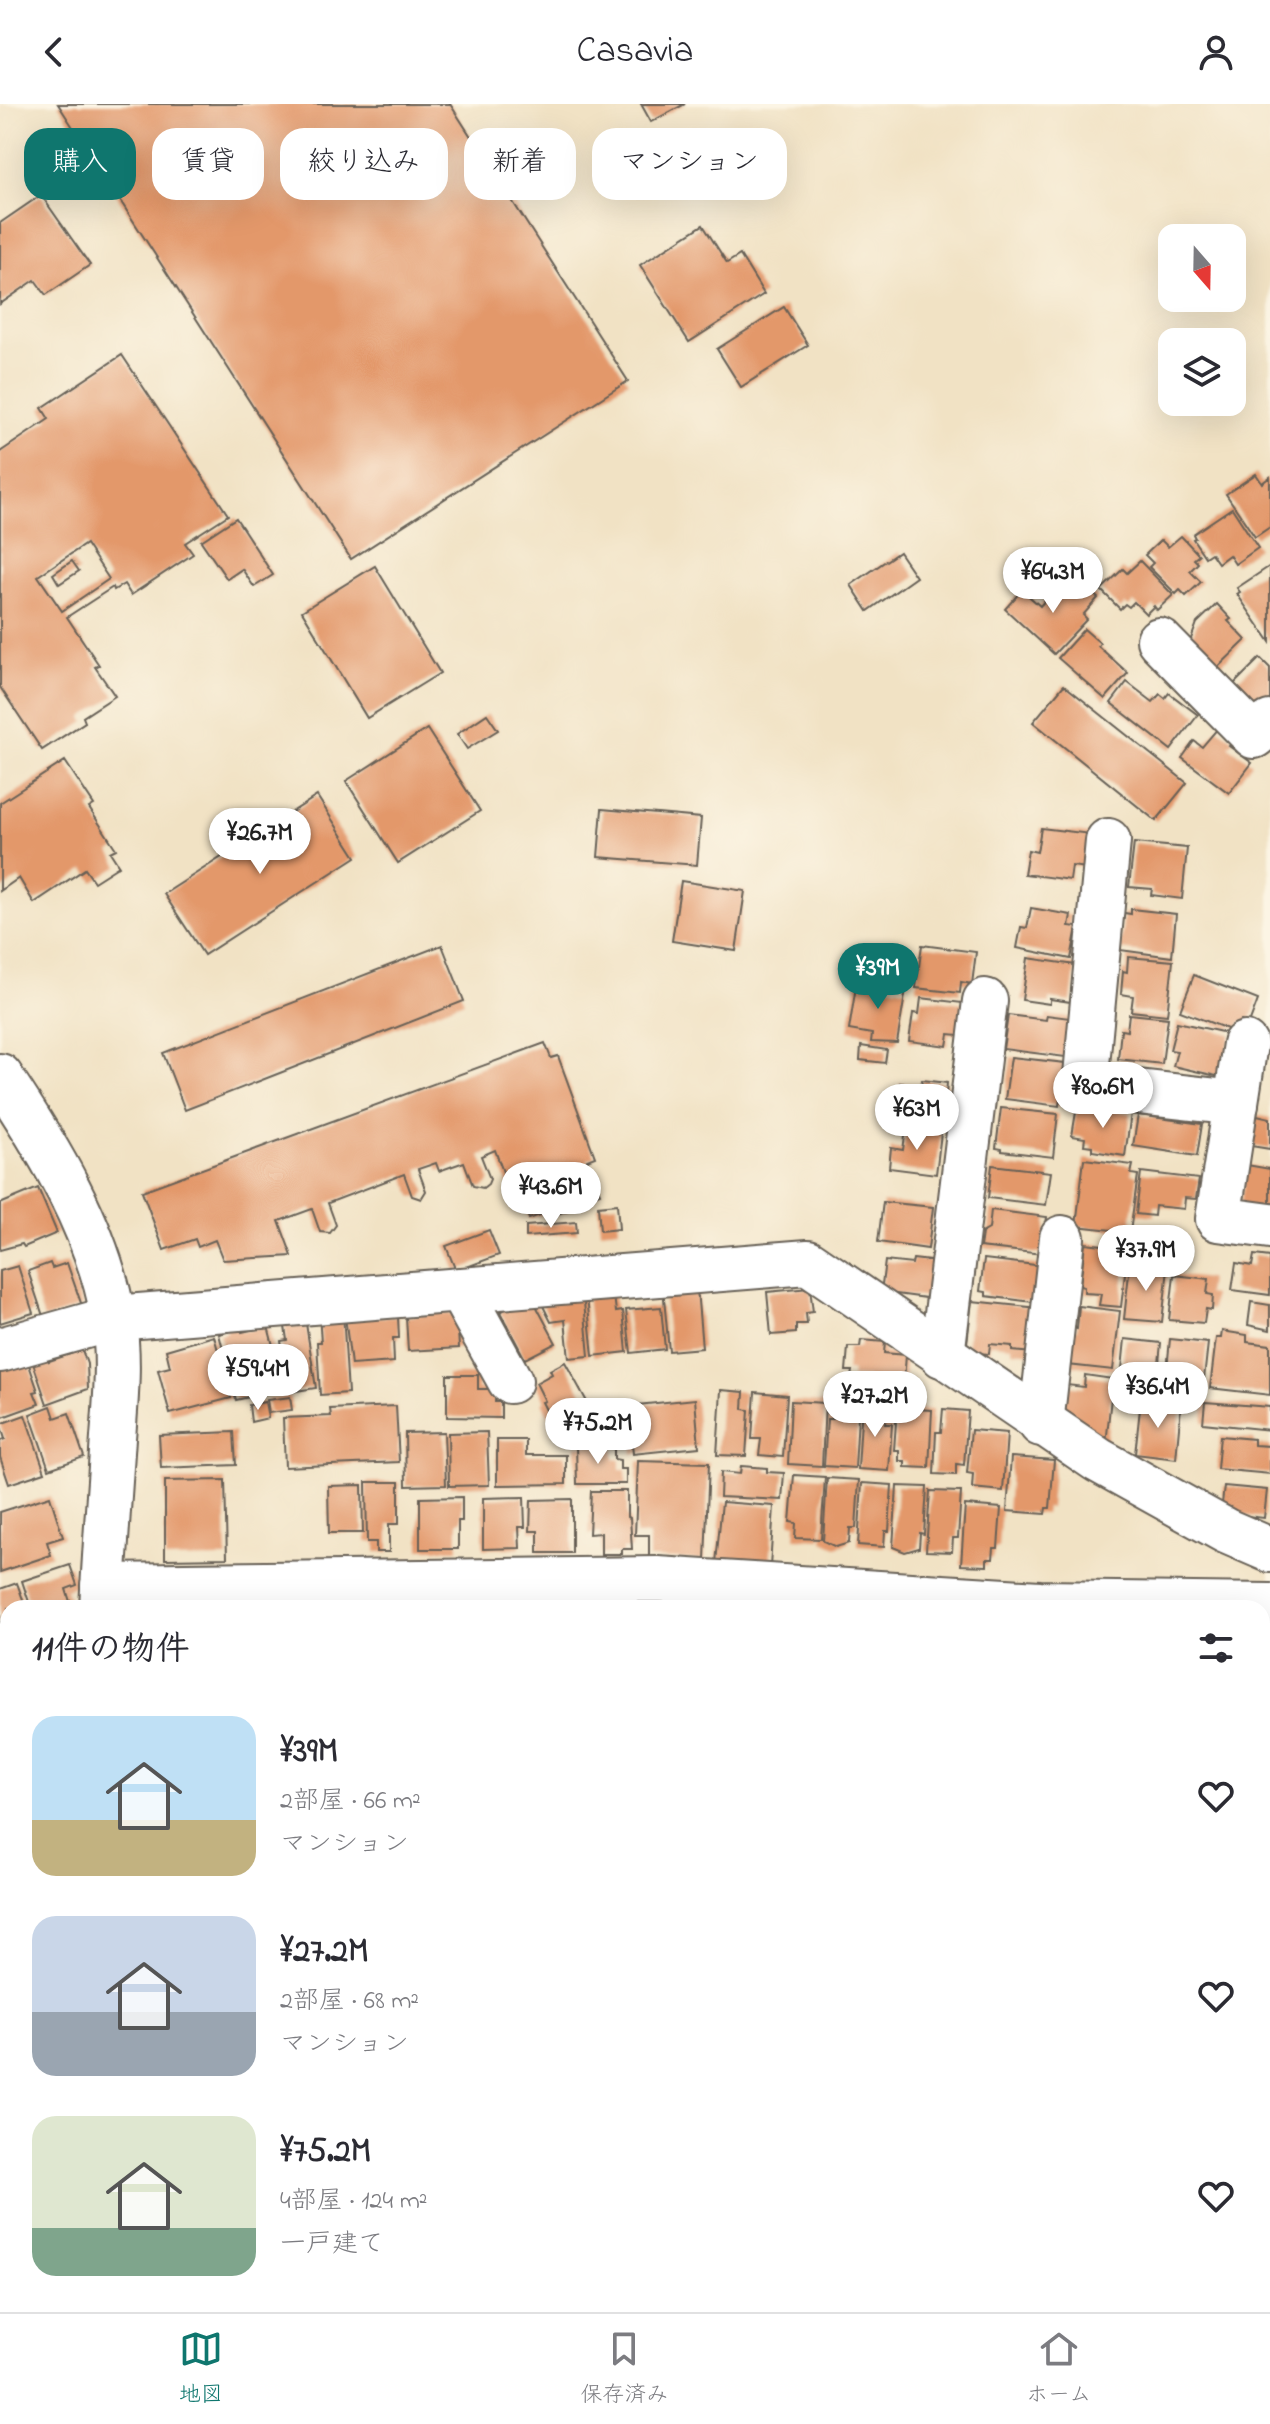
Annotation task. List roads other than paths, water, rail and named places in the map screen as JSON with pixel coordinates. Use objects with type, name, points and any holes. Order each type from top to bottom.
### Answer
[{"type":"street","points":[[1159,640],[1254,736],[1270,723]]},
{"type":"street","points":[[1108,841],[1085,1086],[1236,1103]]},
{"type":"street","points":[[942,1355],[985,1001]]},
{"type":"street","points":[[1245,1044],[1218,1219],[1270,1226]]},
{"type":"street","points":[[0,1076],[31,1122],[76,1206],[102,1269],[114,1318],[116,1390],[103,1597],[660,1593],[926,1600]]},
{"type":"street","points":[[1041,1424],[1062,1238]]},
{"type":"street","points":[[0,1350],[114,1318],[808,1262],[1041,1424],[1098,1460],[1213,1524],[1270,1550]]},
{"type":"street","points":[[460,1290],[510,1381]]}]
